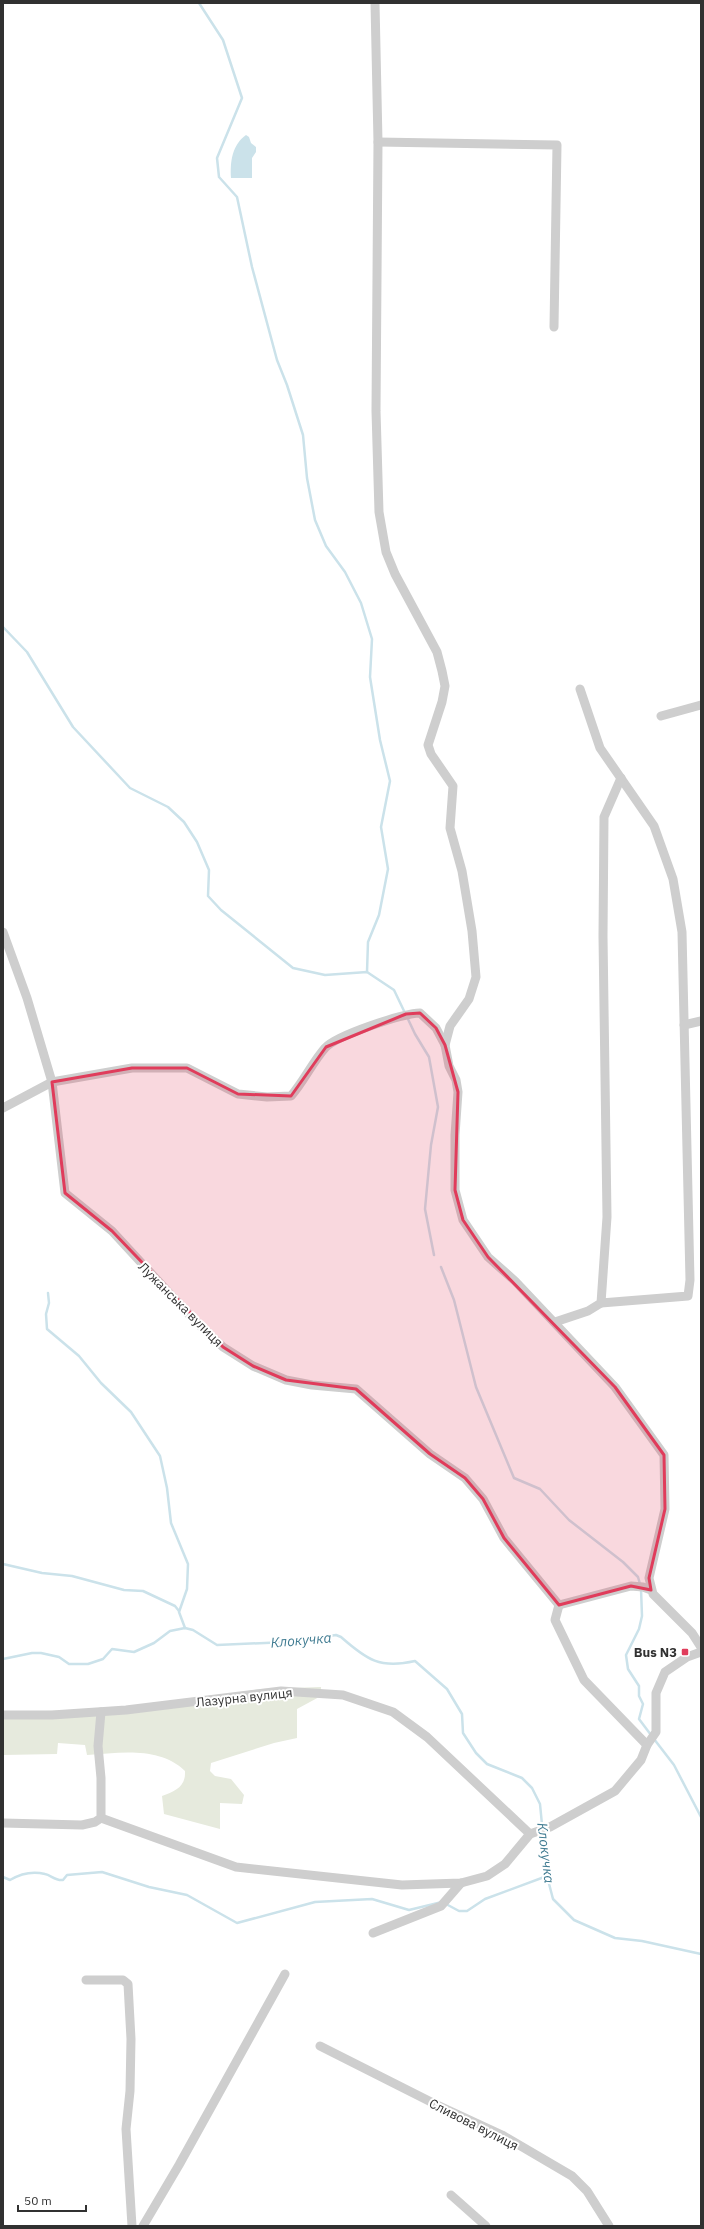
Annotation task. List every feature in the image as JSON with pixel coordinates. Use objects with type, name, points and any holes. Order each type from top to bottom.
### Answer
[{"type":"street","points":[[375,3],[378,142],[376,411],[379,512],[386,552],[395,574],[437,652],[442,671],[445,686],[442,702],[428,745],[431,754],[453,786],[450,828],[462,870],[472,931],[476,977],[469,999],[450,1026],[445,1045]]},
{"type":"street","points":[[378,142],[557,145],[554,327]]},
{"type":"street","points":[[554,1322],[588,1311],[601,1303],[688,1296],[690,1280],[682,932],[673,878],[654,826],[600,748],[580,689]]},
{"type":"street","points":[[661,716],[701,705]]},
{"type":"street","points":[[601,1303],[607,1217],[603,936],[604,817],[622,778]]},
{"type":"street","name":"Лужанська вулиця","points":[[3,932],[27,998],[52,1082],[65,1194],[112,1231],[189,1315],[222,1347],[253,1366],[278,1378],[300,1384],[356,1389],[430,1454],[465,1478],[483,1499],[504,1538],[559,1605]]},
{"type":"street","points":[[3,1108],[52,1082],[132,1068],[186,1068],[238,1094],[267,1097],[291,1096],[326,1047],[372,1025],[406,1014],[420,1013],[436,1028],[445,1045],[449,1066],[456,1080],[458,1092],[455,1135],[455,1190],[463,1220],[488,1257],[554,1322],[614,1388],[664,1455],[665,1509],[648,1578],[647,1588]]},
{"type":"street","points":[[684,1025],[701,1021]]},
{"type":"street","points":[[649,1743],[584,1680],[555,1620],[559,1605],[631,1586],[647,1588],[692,1633],[701,1647]]},
{"type":"street","points":[[101,1818],[236,1867],[402,1885],[462,1883],[487,1876],[505,1864],[530,1834],[550,1827],[615,1792],[641,1760],[656,1732],[656,1693],[665,1672],[687,1657],[701,1652]]},
{"type":"street","name":"Лазурна вулиця","points":[[3,1715],[101,1712],[281,1691],[311,1691],[349,1697],[393,1712],[427,1737],[530,1834]]},
{"type":"street","points":[[101,1712],[98,1746],[101,1778],[101,1818]]},
{"type":"street","points":[[3,1823],[82,1824],[95,1822],[101,1818]]},
{"type":"street","points":[[373,1933],[444,1904],[462,1883]]},
{"type":"street","points":[[143,2226],[180,2165],[285,1974]]},
{"type":"street","points":[[86,1980],[124,1980],[128,1984],[131,2039],[130,2091],[126,2129],[132,2226]]},
{"type":"street","name":"Сливова вулиця","points":[[320,2046],[447,2110],[502,2135],[572,2176],[587,2191],[609,2226]]},
{"type":"street","points":[[452,2195],[486,2226]]},
{"type":"highlighted area","points":[[420,1013],[436,1028],[445,1045],[458,1092],[455,1190],[463,1220],[488,1257],[615,1387],[664,1455],[665,1509],[649,1578],[651,1590],[631,1586],[559,1605],[504,1538],[483,1499],[465,1478],[430,1454],[356,1389],[286,1380],[253,1366],[223,1347],[112,1231],[65,1193],[52,1082],[132,1068],[187,1068],[238,1094],[291,1096],[326,1047],[342,1039],[406,1014]]},
{"type":"shaded area","points":[[321,1687],[321,1696],[297,1709],[297,1738],[274,1743],[211,1763],[210,1771],[215,1776],[231,1779],[244,1795],[242,1804],[220,1803],[220,1829],[164,1814],[162,1796],[182,1785],[185,1771],[175,1763],[163,1758],[151,1754],[139,1753],[87,1755],[85,1745],[58,1743],[57,1754],[3,1755],[3,1712],[126,1709],[261,1689]]},
{"type":"water","points":[[246,135],[249,137],[251,143],[256,147],[256,152],[252,158],[252,178],[231,178],[233,154],[241,139]]},
{"type":"waterway","points":[[199,3],[223,40],[242,98],[217,158],[219,177],[237,197],[252,267],[277,360],[287,385],[303,435],[307,478],[315,520],[326,546],[345,572],[361,603],[372,639],[370,677],[380,740],[390,781],[381,827],[388,869],[379,915],[368,942],[367,972]]},
{"type":"waterway","points":[[3,627],[27,652],[73,727],[130,788],[168,807],[184,822],[197,842],[209,870],[208,896],[221,910],[293,968],[325,975],[367,972],[394,990],[405,1013]]},
{"type":"waterway","points":[[407,1017],[429,1057],[438,1107],[431,1145],[425,1209],[434,1255]]},
{"type":"waterway","points":[[441,1267],[454,1300],[476,1387],[514,1478],[540,1489],[569,1520],[623,1562],[638,1577],[640,1584]]},
{"type":"waterway","points":[[48,1293],[49,1303],[46,1314],[47,1329],[79,1356],[101,1383],[131,1412],[160,1456],[167,1488],[171,1523],[188,1564],[187,1589],[179,1612],[185,1628]]},
{"type":"waterway","points":[[3,1564],[42,1573],[72,1576],[124,1590],[143,1591],[175,1606],[179,1611]]},
{"type":"waterway","points":[[641,1589],[642,1616],[639,1629],[626,1655],[628,1669],[639,1686],[639,1696],[643,1704],[639,1719],[651,1735]]},
{"type":"waterway","name":"Клокучка","points":[[3,1659],[32,1653],[41,1653],[59,1657],[69,1664],[88,1664],[103,1659],[112,1649],[134,1652],[154,1643],[170,1631],[185,1628],[193,1630],[217,1645],[287,1642],[336,1635],[341,1637],[359,1652],[375,1661],[392,1664],[415,1661],[447,1689],[462,1714],[463,1733],[476,1753],[487,1764],[522,1778],[532,1788],[540,1804],[547,1876],[553,1899],[574,1920],[615,1938],[642,1941],[701,1954]]},
{"type":"waterway","points":[[654,1739],[674,1765],[701,1817]]},
{"type":"waterway","points":[[3,1877],[10,1880],[18,1876],[36,1873],[45,1874],[58,1880],[63,1880],[67,1875],[102,1872],[149,1887],[187,1895],[237,1923],[315,1902],[372,1899],[409,1910],[442,1902]]},
{"type":"waterway","points":[[446,1904],[459,1911],[467,1911],[485,1899],[547,1876]]},
{"type":"place","name":"Bus N3","points":[[685,1652]]}]
